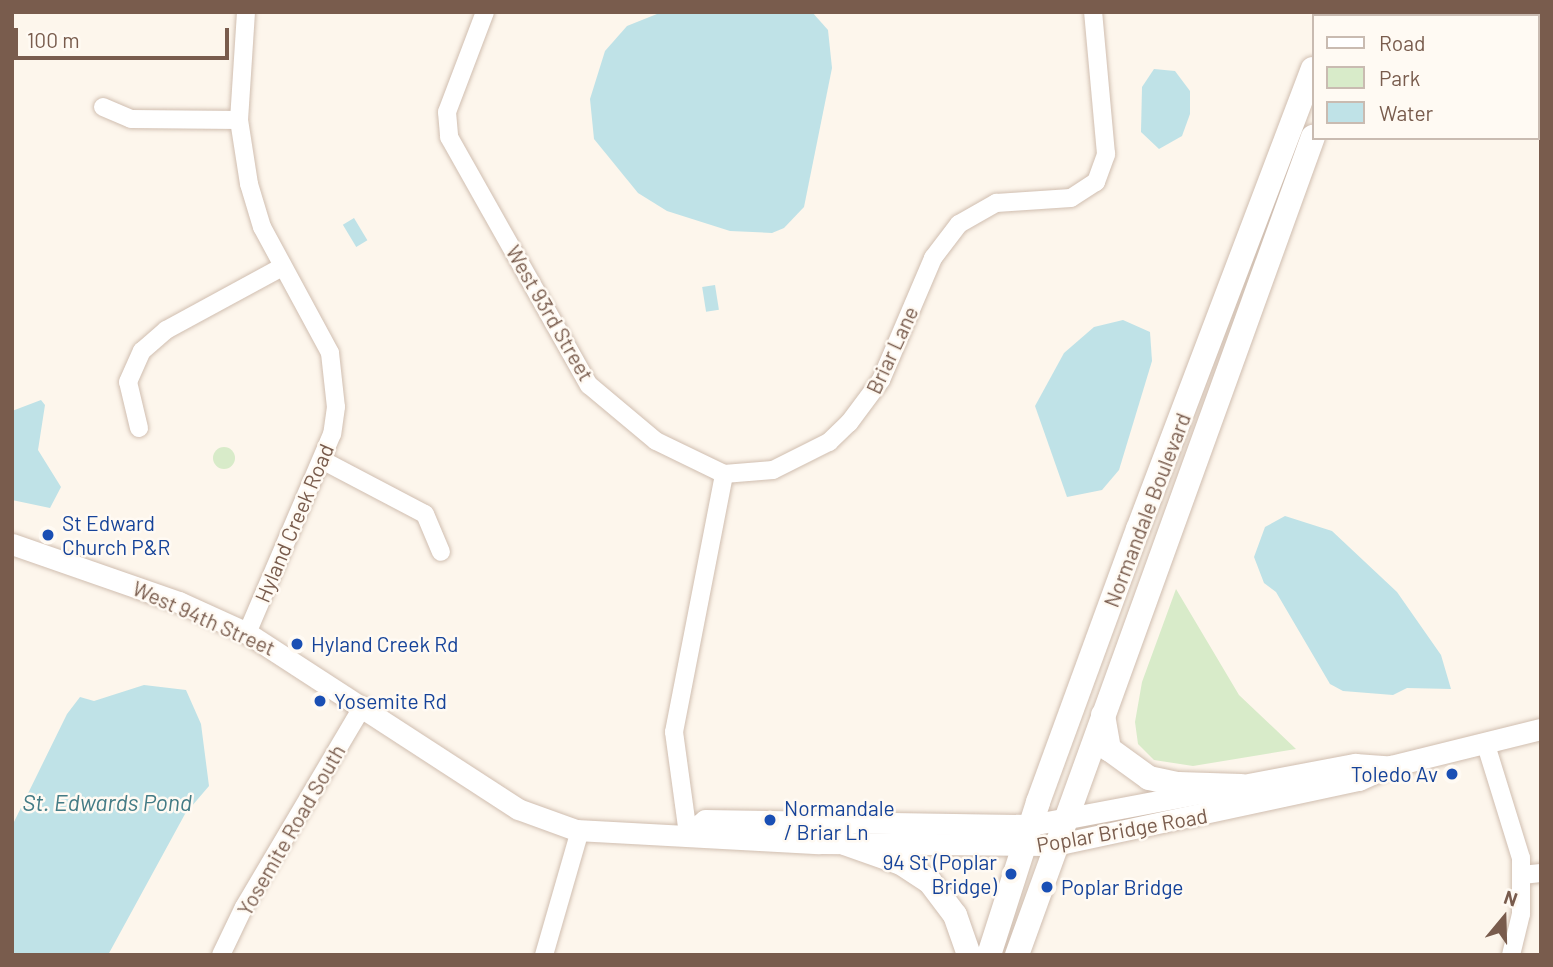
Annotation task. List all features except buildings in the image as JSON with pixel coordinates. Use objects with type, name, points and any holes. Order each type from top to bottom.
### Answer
[{"type":"main road","name":"Normandale Boulevard","points":[[989,955],[1028,836],[1138,529],[1312,72]]},
{"type":"main road","name":"Normandale Boulevard","points":[[1017,955],[1063,821],[1312,140]]},
{"type":"main road","points":[[1103,715],[1109,749],[1149,778],[1241,786]]},
{"type":"main road","points":[[847,835],[901,863],[930,882],[955,915],[969,955]]},
{"type":"street","name":"Hyland Creek Road","points":[[246,12],[240,120],[249,184],[262,227],[330,353],[335,380],[332,434],[247,633]]},
{"type":"street","name":"West 93rd Street","points":[[485,12],[447,112],[449,137],[589,385],[656,441],[724,474]]},
{"type":"street","name":"Briar Lane","points":[[724,474],[772,470],[829,442],[849,424],[881,380],[944,240],[976,210],[1018,200],[1071,198],[1096,182],[1105,153],[1093,12]]},
{"type":"street","points":[[103,107],[131,119],[240,120]]},
{"type":"street","points":[[139,428],[128,382],[142,351],[166,330],[282,267]]},
{"type":"street","points":[[321,460],[425,514],[441,552]]},
{"type":"street","points":[[688,834],[674,732],[724,474]]},
{"type":"street","name":"West 94th Street","points":[[12,544],[179,602],[247,633],[363,706],[518,810],[580,830],[688,834],[701,839],[847,835]]},
{"type":"street","name":"Yosemite Road South","points":[[221,955],[363,706]]},
{"type":"street","name":"Poplar Bridge Road","points":[[847,835],[1028,836],[1055,845],[1359,780],[1391,766],[1486,746],[1541,729]]},
{"type":"street","points":[[1486,746],[1514,831],[1522,875],[1521,914],[1511,955]]},
{"type":"street","name":"Poplar Bridge Road","points":[[1028,836],[1063,821],[1355,764],[1391,766]]},
{"type":"street","points":[[544,955],[580,830]]},
{"type":"street","points":[[1522,875],[1541,873]]},
{"type":"green space","points":[[224,447],[232,450],[235,458],[232,466],[224,469],[216,466],[213,458],[216,450]]},
{"type":"green space","points":[[1176,589],[1239,695],[1296,749],[1193,766],[1154,760],[1138,744],[1135,722],[1142,682]]},
{"type":"water","points":[[662,12],[812,12],[828,30],[832,68],[804,207],[784,228],[772,233],[730,231],[667,211],[638,193],[594,139],[590,99],[605,51],[627,26]]},
{"type":"water","points":[[1154,69],[1175,71],[1190,91],[1190,114],[1182,136],[1159,149],[1141,132],[1142,87]]},
{"type":"water","points":[[354,218],[367,240],[356,247],[343,225]]},
{"type":"water","points":[[715,285],[719,310],[706,312],[702,287]]},
{"type":"water","points":[[1123,320],[1150,332],[1152,361],[1119,470],[1102,490],[1067,497],[1035,406],[1064,353],[1094,327]]},
{"type":"water","points":[[41,400],[45,405],[38,450],[61,487],[50,508],[12,500],[12,411]]},
{"type":"water","points":[[1285,516],[1332,531],[1397,592],[1441,655],[1451,689],[1407,688],[1393,695],[1343,691],[1330,684],[1276,592],[1264,583],[1254,557],[1265,527]]},
{"type":"water","name":"St. Edwards Pond","points":[[144,685],[186,690],[201,724],[209,786],[185,814],[108,955],[12,955],[12,826],[67,714],[80,697],[94,701]]},
{"type":"place","name":"St Edward Church P&R","points":[[48,535]]},
{"type":"place","name":"Hyland Creek Rd","points":[[297,644]]},
{"type":"place","name":"Yosemite Rd","points":[[320,701]]},
{"type":"place","name":"Toledo Av","points":[[1452,774]]},
{"type":"place","name":"Normandale / Briar Ln","points":[[770,820]]},
{"type":"place","name":"94 St (Poplar Bridge)","points":[[1011,874]]},
{"type":"place","name":"Poplar Bridge","points":[[1047,887]]}]
